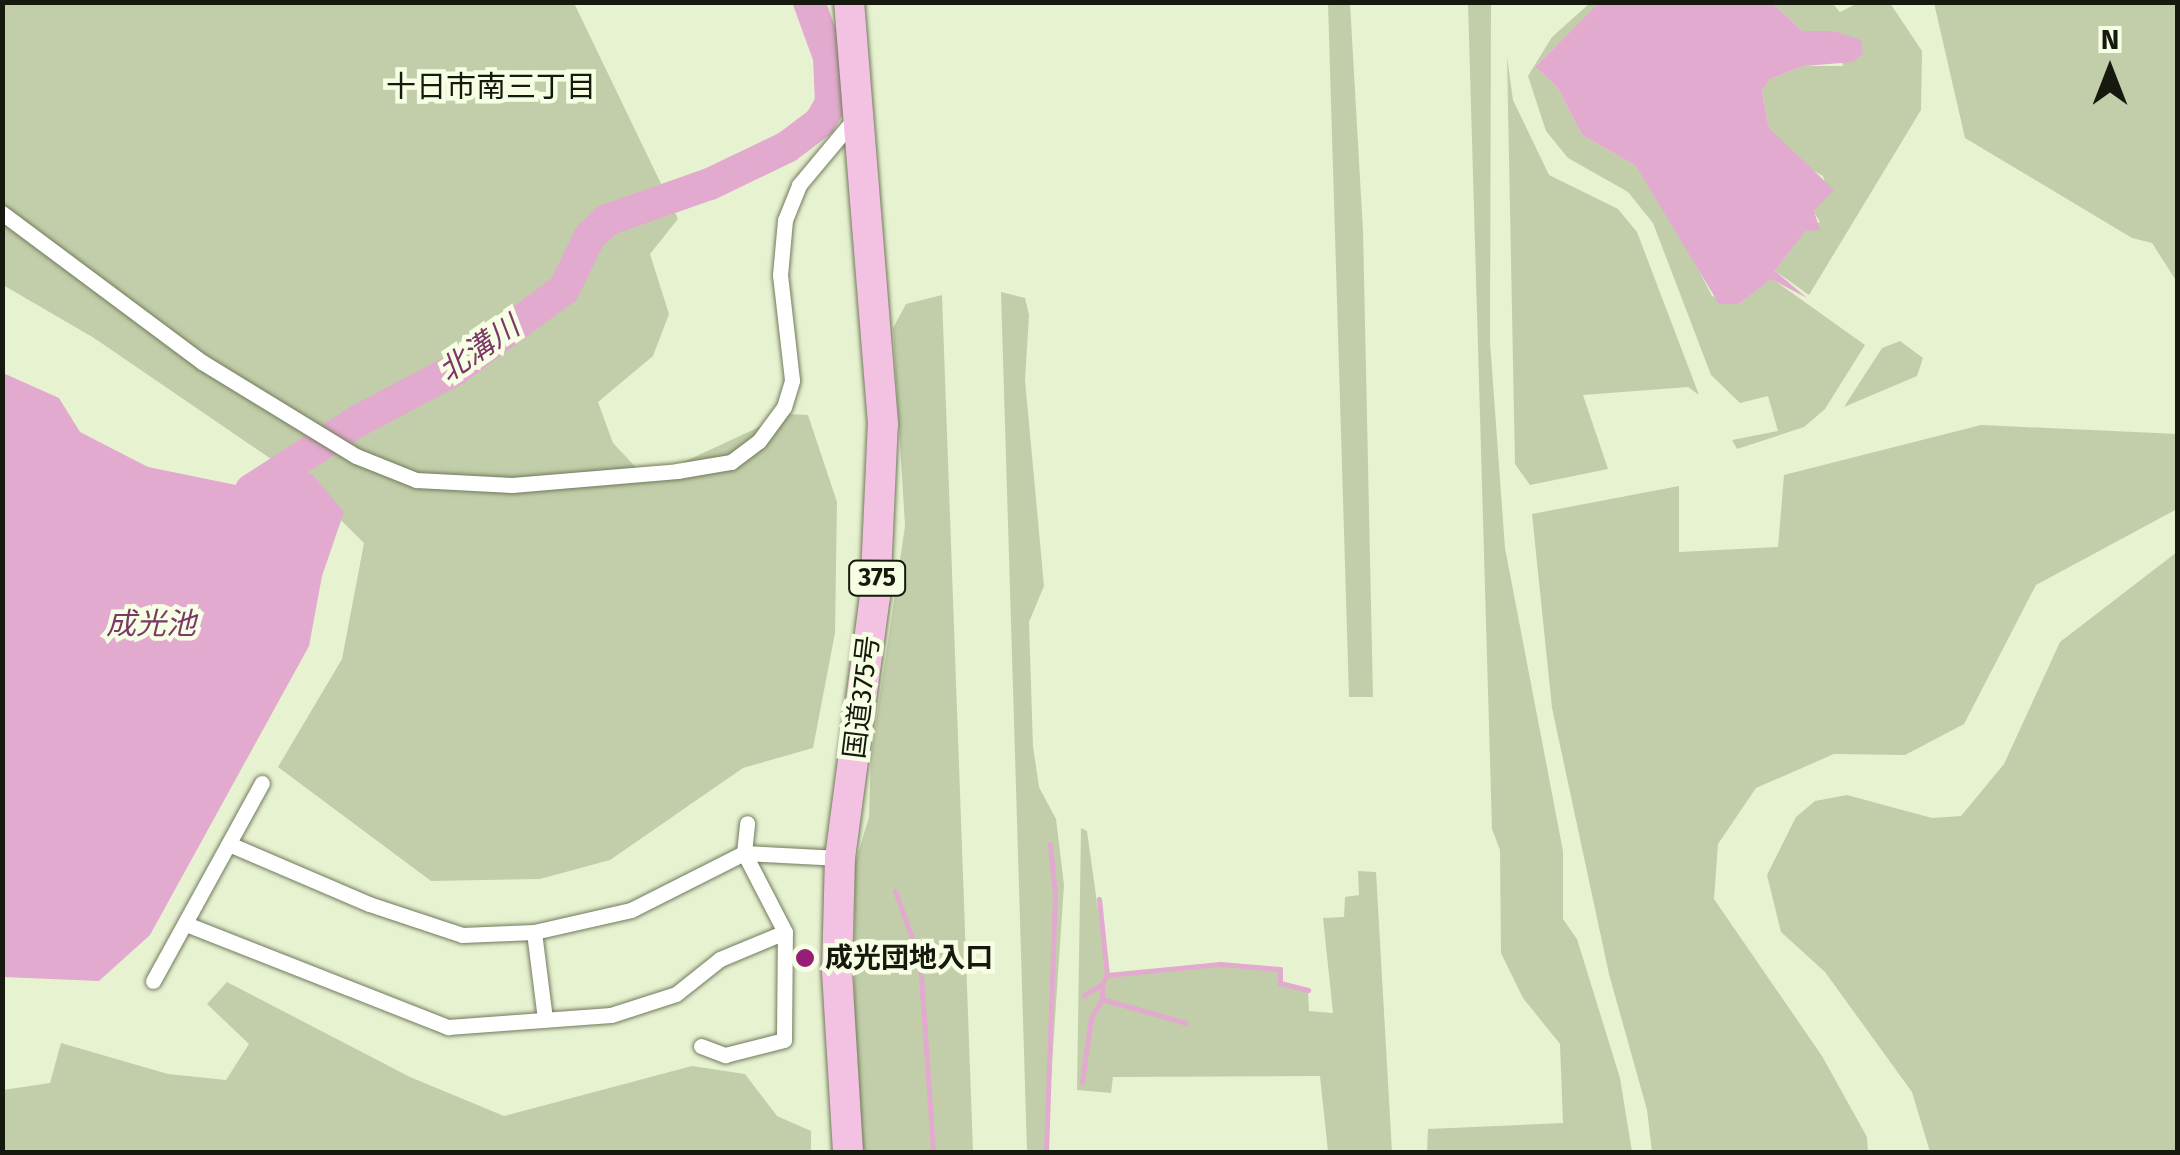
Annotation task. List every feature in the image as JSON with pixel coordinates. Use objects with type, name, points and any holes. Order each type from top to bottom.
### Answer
[{"type":"highway","name":"国道375号","points":[[848,1152],[838,971],[840,858],[882,504],[881,405],[855,118],[849,2]]},
{"type":"street","points":[[2,213],[202,362],[356,456],[416,480],[512,486],[676,471],[730,462],[759,441],[784,407],[792,380],[780,275],[785,220],[799,185],[855,118]]},
{"type":"street","points":[[152,981],[262,783]]},
{"type":"street","points":[[701,1046],[725,1055],[784,1040],[786,932],[744,853],[747,823]]},
{"type":"street","points":[[229,844],[369,904],[462,935],[534,932],[630,910],[744,853],[840,858]]},
{"type":"street","points":[[186,924],[448,1026],[611,1015],[676,994],[720,959],[786,932]]},
{"type":"street","points":[[534,932],[545,1019]]},
{"type":"green space","points":[[2,3],[574,3],[678,219],[650,254],[669,314],[653,356],[598,402],[613,443],[647,479],[787,414],[808,415],[837,502],[835,633],[813,748],[743,768],[610,860],[540,879],[431,881],[278,767],[342,659],[364,543],[296,476],[94,338],[3,285]]},
{"type":"green space","points":[[1328,3],[1350,3],[1363,231],[1373,697],[1349,697]]},
{"type":"green space","points":[[1468,3],[1491,3],[1490,342],[1505,548],[1563,851],[1563,919],[1577,939],[1620,1078],[1632,1152],[1427,1152],[1428,1129],[1563,1123],[1560,1044],[1523,998],[1501,953],[1500,850],[1492,829]]},
{"type":"green space","points":[[1590,3],[1600,3],[1535,67],[1557,87],[1582,135],[1636,166],[1671,216],[1712,296],[1739,304],[1771,278],[1865,345],[1825,409],[1804,427],[1737,449],[1732,440],[1778,431],[1768,396],[1740,403],[1711,375],[1653,223],[1628,192],[1568,158],[1546,131],[1528,76],[1552,37]]},
{"type":"green space","points":[[1772,3],[1832,3],[1840,12],[1858,3],[1890,3],[1922,51],[1921,110],[1809,295],[1775,271],[1805,230],[1820,222],[1814,212],[1827,189],[1823,176],[1800,163],[1769,128],[1762,91],[1770,79],[1804,66],[1843,66],[1833,31],[1803,31]]},
{"type":"green space","points":[[1934,3],[2177,3],[2177,282],[2152,243],[2132,238],[1965,138]]},
{"type":"green space","points":[[1507,57],[1513,100],[1549,175],[1618,209],[1637,232],[1699,395],[1688,387],[1583,395],[1608,469],[1530,485],[1515,464]]},
{"type":"green space","points":[[1001,292],[1025,298],[1029,315],[1025,380],[1044,586],[1029,622],[1033,746],[1039,787],[1056,819],[1064,885],[1046,1152],[1027,1152]]},
{"type":"green space","points":[[942,295],[973,1152],[863,1152],[854,1039],[855,864],[869,817],[871,756],[905,526],[893,328],[906,304]]},
{"type":"green space","points":[[1900,341],[1923,358],[1917,376],[1844,407],[1882,348]]},
{"type":"green space","points":[[1981,425],[2177,434],[2177,509],[2036,585],[1964,724],[1905,755],[1834,754],[1756,788],[1718,844],[1714,899],[1822,1056],[1867,1137],[1868,1152],[1652,1152],[1647,1110],[1609,974],[1552,708],[1532,514],[1679,486],[1679,552],[1778,547],[1784,475]]},
{"type":"green space","points":[[2177,552],[2177,1152],[1930,1152],[1912,1092],[1825,972],[1781,932],[1767,875],[1796,817],[1815,801],[1847,795],[1932,818],[1961,816],[2004,764],[2060,642]]},
{"type":"green space","points":[[1081,828],[1087,831],[1107,975],[1220,964],[1280,969],[1280,983],[1308,990],[1309,1011],[1333,1013],[1323,918],[1344,917],[1345,897],[1359,895],[1358,871],[1376,872],[1392,1152],[1328,1152],[1320,1076],[1113,1077],[1111,1093],[1077,1090]]},
{"type":"green space","points":[[227,982],[410,1077],[504,1116],[692,1066],[745,1074],[777,1116],[811,1131],[811,1152],[3,1152],[3,1090],[50,1083],[61,1043],[168,1074],[226,1080],[249,1044],[207,1004]]},
{"type":"water","points":[[1600,2],[1772,3],[1803,31],[1833,31],[1861,40],[1863,53],[1853,62],[1804,66],[1770,79],[1762,91],[1769,128],[1834,190],[1814,211],[1820,230],[1805,231],[1775,271],[1807,298],[1771,279],[1739,304],[1719,304],[1636,166],[1582,135],[1557,87],[1535,67]]},
{"type":"water","name":"成光池","points":[[3,373],[59,398],[80,432],[148,467],[236,485],[281,466],[312,474],[344,512],[322,576],[309,646],[150,935],[99,981],[3,977]]},
{"type":"waterway","name":"北溝川","points":[[251,490],[356,422],[456,369],[564,289],[590,236],[607,220],[710,184],[787,147],[820,122],[831,103],[829,57],[809,2]]},
{"type":"waterway","points":[[1046,1152],[1055,895],[1050,844]]},
{"type":"waterway","points":[[895,891],[920,960],[933,1152]]},
{"type":"waterway","points":[[1099,899],[1107,975]]},
{"type":"waterway","points":[[1102,984],[1107,975],[1220,964],[1280,969],[1280,983],[1308,990]]},
{"type":"waterway","points":[[1084,995],[1102,984],[1102,999],[1186,1023]]},
{"type":"waterway","points":[[1082,1082],[1091,1018],[1102,999]]},
{"type":"place","name":"成光団地入口","points":[[805,958]]},
{"type":"district","name":"十日市南三丁目","points":[[491,87]]}]
